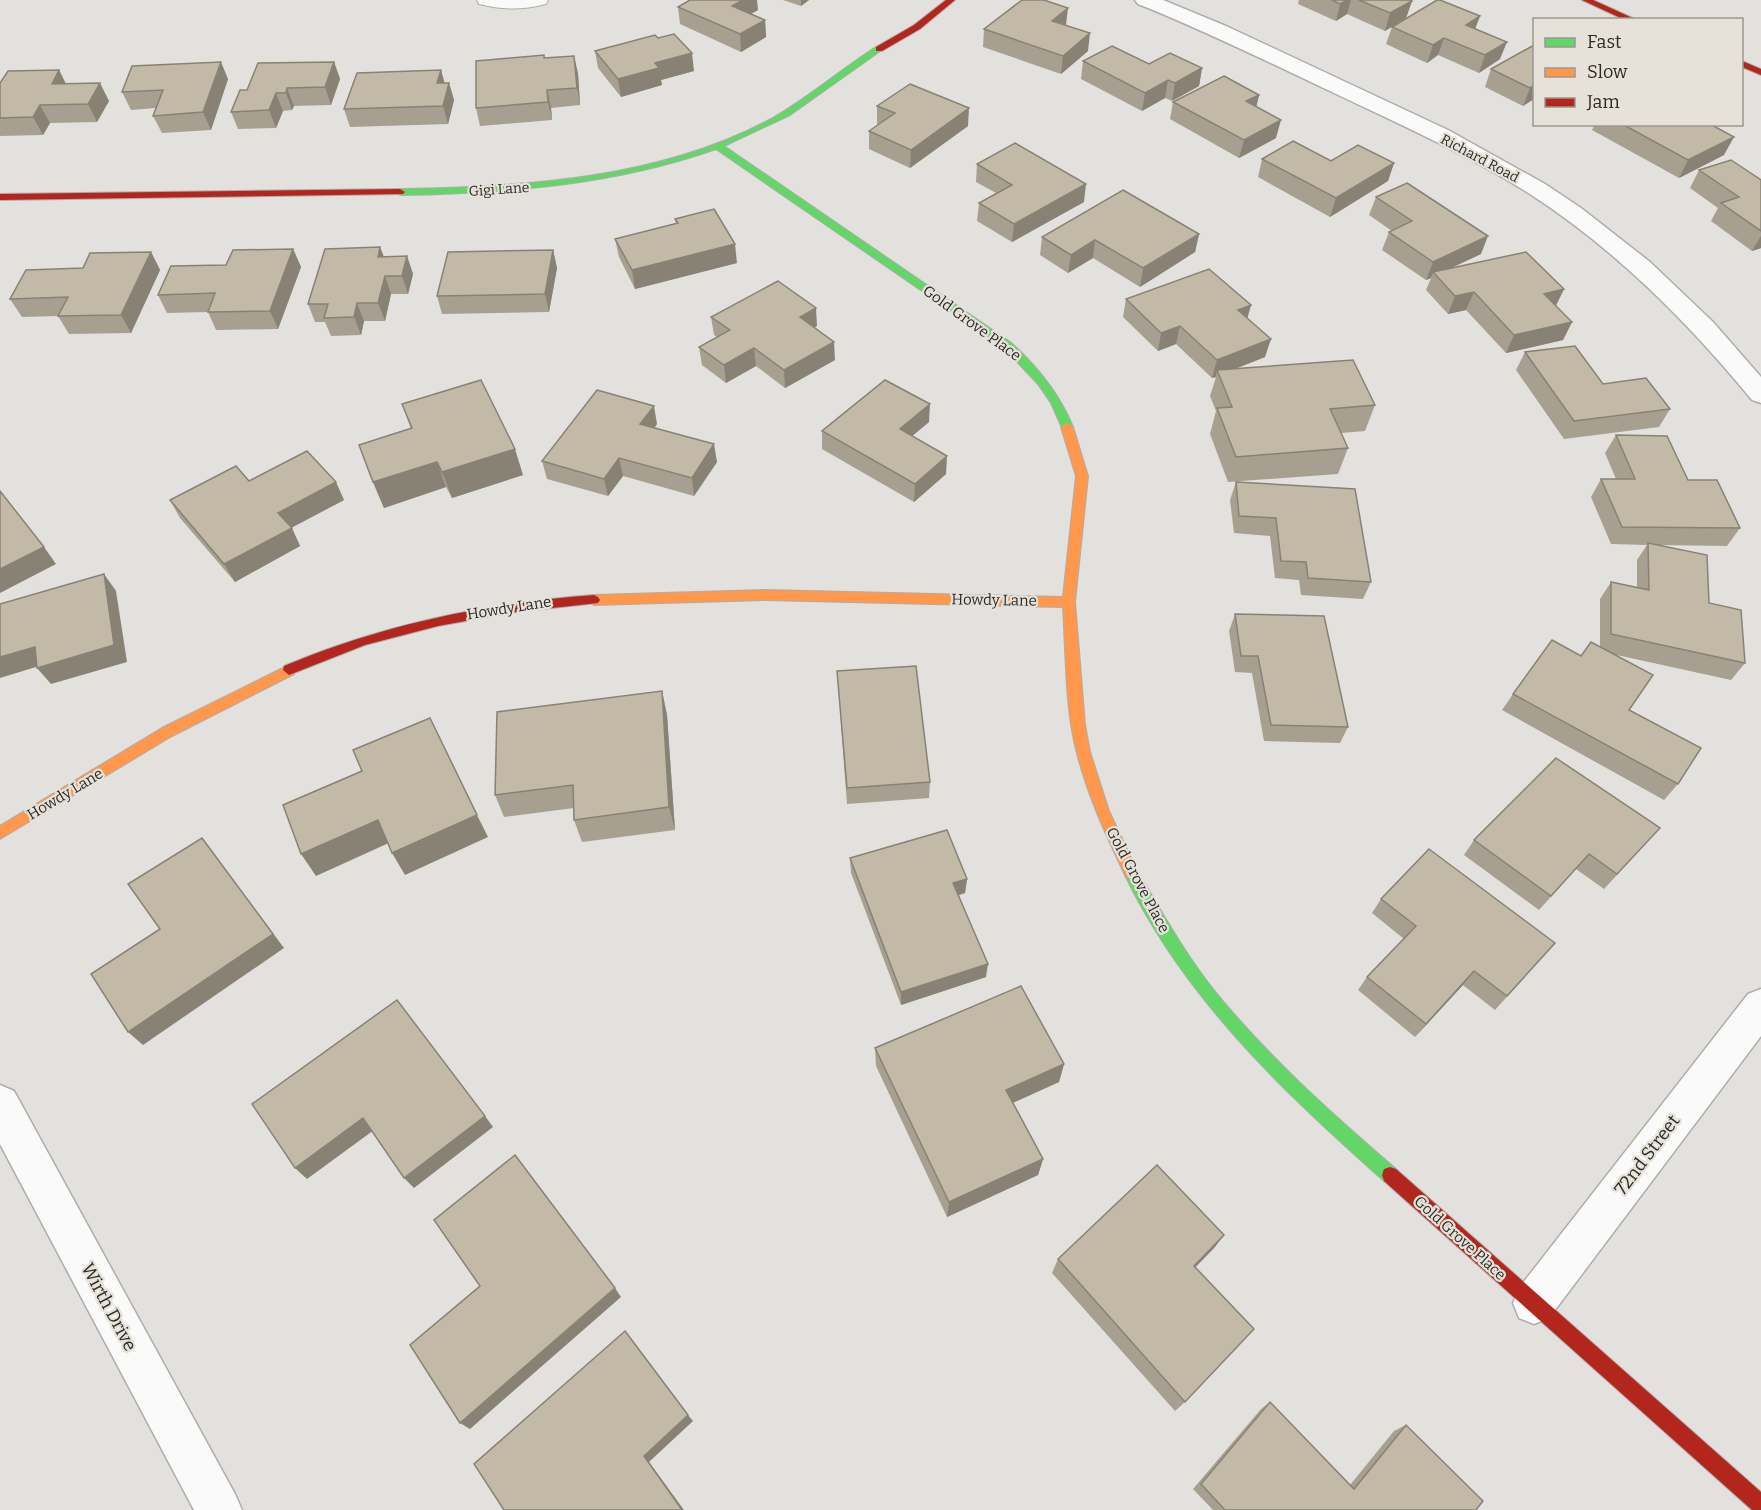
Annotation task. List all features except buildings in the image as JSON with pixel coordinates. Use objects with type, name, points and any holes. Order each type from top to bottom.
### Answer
[{"type":"street","name":"Gigi Lane","points":[[0,197],[495,191],[562,183],[651,164],[716,145],[759,127],[807,101],[872,53],[922,24],[951,0]]},
{"type":"street","name":"Richard Road","points":[[1145,0],[1215,28],[1445,138],[1536,188],[1613,242],[1659,281],[1730,355],[1761,394]]},
{"type":"street","points":[[1586,0],[1629,18]]},
{"type":"street","points":[[1743,64],[1761,72]]},
{"type":"street","name":"Gold Grove Place","points":[[716,145],[1006,344],[1028,364],[1049,391],[1064,419],[1082,476],[1069,602],[1078,725],[1083,752],[1102,811],[1124,858],[1169,939],[1207,993],[1267,1061],[1312,1107],[1761,1505]]},
{"type":"street","name":"Howdy Lane","points":[[0,833],[200,714],[251,687],[339,649],[382,634],[480,611],[552,601],[668,596],[776,595],[1069,602]]},
{"type":"street","name":"72nd Street","points":[[1534,1303],[1761,1006]]},
{"type":"street","name":"Wirth Drive","points":[[0,1104],[219,1510]]},
{"type":"lane","points":[[486,0],[499,4],[519,4],[539,0]]},
{"type":"traffic: fast","points":[[400,192],[543,185],[639,169],[686,157],[731,141],[773,121],[879,49]]},
{"type":"traffic: fast","points":[[716,145],[1006,344],[1025,362],[1050,392],[1067,427]]},
{"type":"traffic: fast","points":[[1131,873],[1186,964],[1228,1018],[1294,1088],[1390,1175]]},
{"type":"traffic: slow","points":[[1067,427],[1082,476],[1069,602],[1078,725],[1083,752],[1102,811],[1131,873]]},
{"type":"traffic: slow","points":[[594,600],[765,595],[1069,602]]},
{"type":"traffic: slow","points":[[0,833],[167,732],[289,670]]},
{"type":"traffic: jam","points":[[879,49],[917,27],[951,0]]},
{"type":"traffic: jam","points":[[1586,0],[1628,18]]},
{"type":"traffic: jam","points":[[1743,64],[1761,72]]},
{"type":"traffic: jam","points":[[0,197],[400,192]]},
{"type":"traffic: jam","points":[[289,670],[362,641],[438,621],[516,607],[594,600]]},
{"type":"traffic: jam","points":[[1390,1175],[1761,1505]]}]
